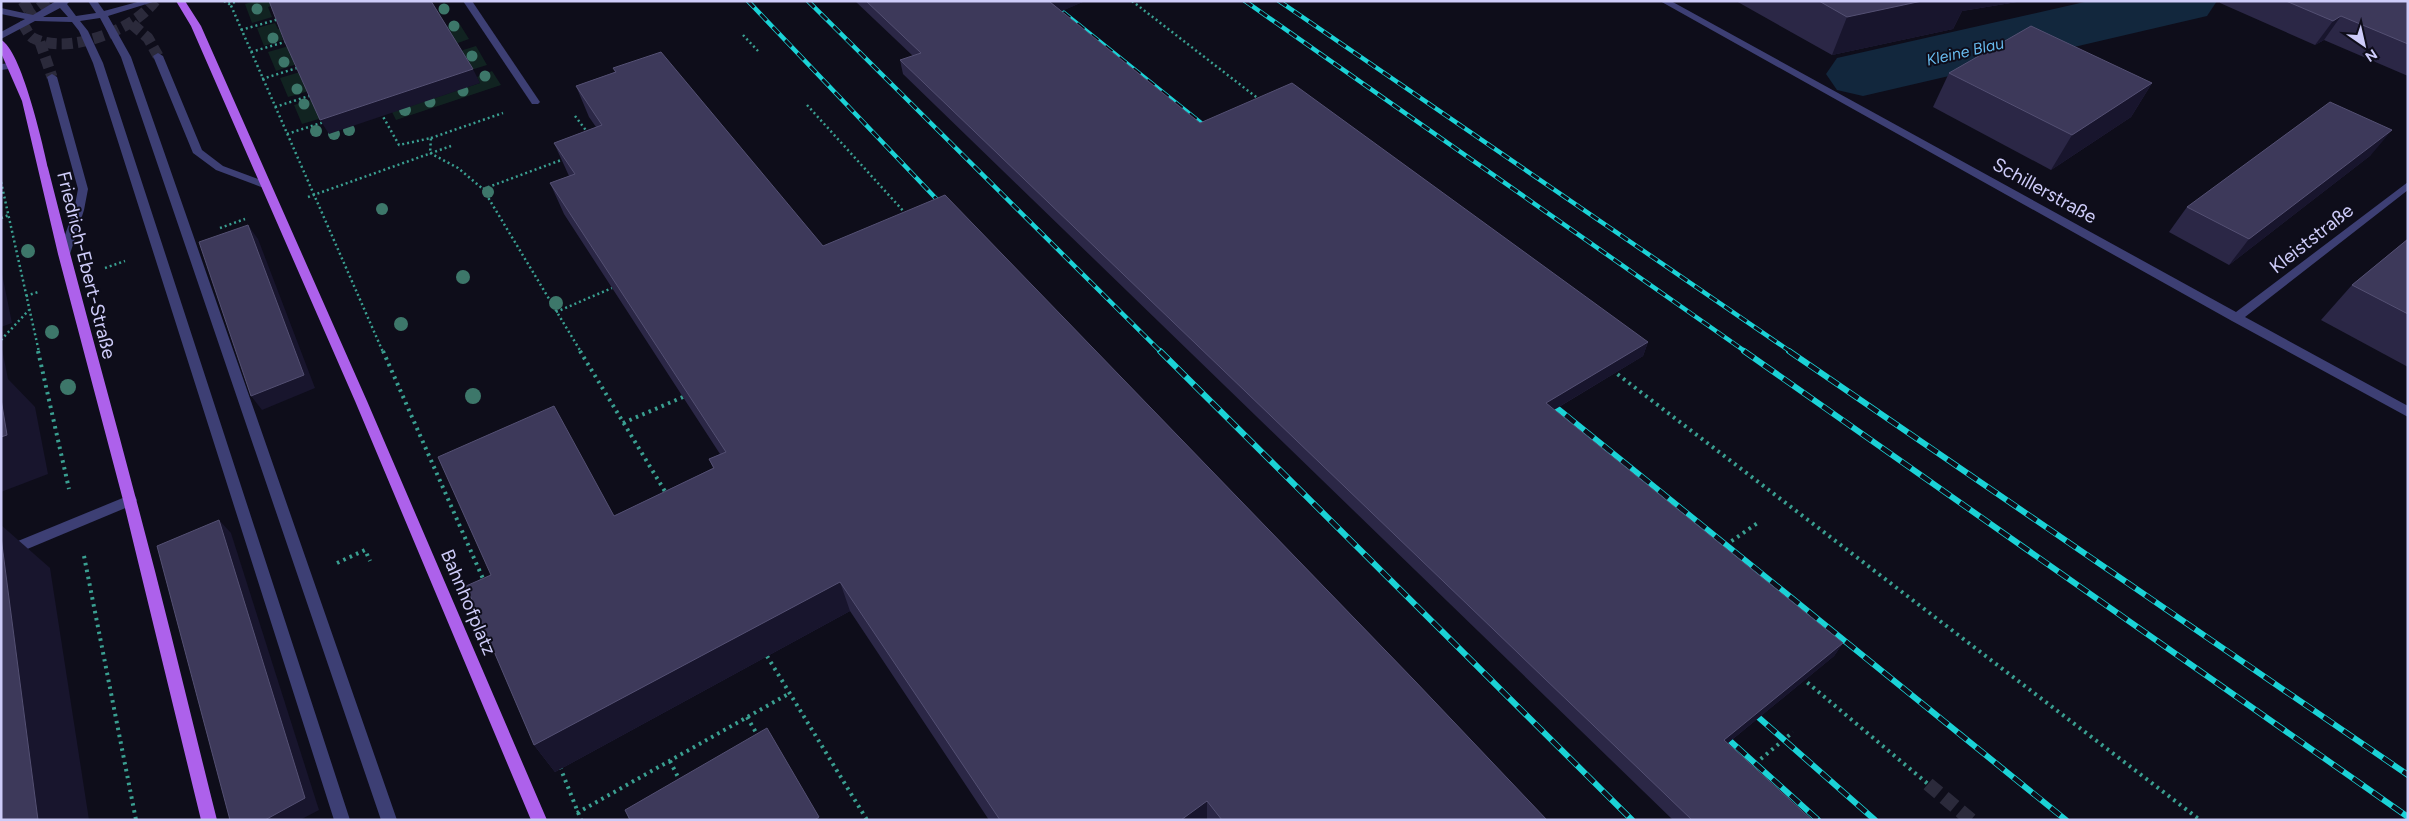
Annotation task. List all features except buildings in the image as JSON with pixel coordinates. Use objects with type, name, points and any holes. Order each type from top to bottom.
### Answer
[{"type":"main road","points":[[180,1],[196,26],[265,185]]},
{"type":"main road","name":"Friedrich-Ebert-Straße","points":[[1,43],[7,66],[26,101],[64,254],[130,500]]},
{"type":"main road","name":"Bahnhofplatz","points":[[265,185],[361,401],[539,820]]},
{"type":"main road","points":[[130,500],[209,820]]},
{"type":"street","points":[[92,1],[103,14],[126,57],[389,820]]},
{"type":"street","points":[[1,11],[50,21],[103,14],[152,1]]},
{"type":"street","points":[[467,1],[535,102]]},
{"type":"street","name":"Schillerstraße","points":[[1664,1],[2408,412]]},
{"type":"street","points":[[1,36],[63,2],[90,44],[342,820]]},
{"type":"street","points":[[158,56],[190,140],[205,161],[265,185]]},
{"type":"street","points":[[52,77],[83,189],[79,210],[64,254]]},
{"type":"street","name":"Kleiststraße","points":[[2236,318],[2408,185]]},
{"type":"street","points":[[1,554],[130,500]]},
{"type":"path","points":[[224,1],[238,1]]},
{"type":"path","points":[[1132,1],[1265,104]]},
{"type":"path","points":[[230,2],[250,52],[485,582]]},
{"type":"path","points":[[241,30],[286,17]]},
{"type":"path","points":[[743,35],[758,52]]},
{"type":"path","points":[[250,52],[296,39]]},
{"type":"path","points":[[262,79],[300,67]]},
{"type":"path","points":[[275,107],[318,93]]},
{"type":"path","points":[[377,105],[399,145],[431,138],[535,102]]},
{"type":"path","points":[[808,105],[911,220]]},
{"type":"path","points":[[575,116],[592,139]]},
{"type":"path","points":[[287,134],[332,120]]},
{"type":"path","points":[[430,153],[431,138]]},
{"type":"path","points":[[314,195],[451,146]]},
{"type":"path","points":[[430,153],[458,168],[483,189],[668,496]]},
{"type":"path","points":[[483,189],[572,156]]},
{"type":"path","points":[[1,182],[77,523],[136,820]]},
{"type":"path","points":[[1,218],[9,215]]},
{"type":"path","points":[[556,312],[612,288]]},
{"type":"path","points":[[1,340],[30,309]]},
{"type":"path","points":[[1608,367],[2200,820]]},
{"type":"path","points":[[623,423],[683,397]]},
{"type":"path","points":[[1718,550],[1759,522]]},
{"type":"path","points":[[332,565],[365,550],[370,561]]},
{"type":"path","points":[[767,656],[868,820]]},
{"type":"path","points":[[1799,675],[1928,784]]},
{"type":"path","points":[[579,813],[790,692]]},
{"type":"path","points":[[747,717],[762,743]]},
{"type":"path","points":[[1742,775],[1793,732]]},
{"type":"path","points":[[556,757],[581,820]]},
{"type":"path","points":[[670,761],[683,787]]},
{"type":"green space","points":[[255,1],[286,1],[268,7],[272,17],[252,23],[245,4]]},
{"type":"green space","points":[[318,17],[320,23],[281,34],[283,40],[264,46],[257,28],[275,23],[278,29]]},
{"type":"green space","points":[[459,23],[469,39],[455,44],[446,27]]},
{"type":"green space","points":[[289,46],[297,64],[276,71],[268,52]]},
{"type":"green space","points":[[476,46],[487,65],[471,70],[460,51]]},
{"type":"green space","points":[[492,71],[501,85],[396,120],[392,112],[480,83],[477,77]]},
{"type":"green space","points":[[300,72],[309,91],[288,97],[280,78]]},
{"type":"green space","points":[[313,99],[322,118],[302,124],[294,105]]},
{"type":"waterway","name":"Kleine Blau","points":[[1863,74],[2183,1]]},
{"type":"tunnel","points":[[23,1],[31,14]]},
{"type":"tunnel","points":[[31,14],[48,1]]},
{"type":"tunnel","points":[[31,14],[24,26],[33,38],[47,43],[63,44],[81,42],[116,30],[132,22],[155,1]]},
{"type":"tunnel","points":[[132,24],[148,38],[158,56]]},
{"type":"tunnel","points":[[40,42],[52,77]]},
{"type":"tunnel","points":[[1928,784],[1971,820]]},
{"type":"railway","points":[[748,1],[946,209]]},
{"type":"railway","points":[[808,1],[1161,352]]},
{"type":"railway","points":[[1049,1],[1211,131]]},
{"type":"railway","points":[[1245,1],[1746,352]]},
{"type":"railway","points":[[1279,1],[1791,352]]},
{"type":"railway","points":[[1160,351],[1632,820]]},
{"type":"railway","points":[[1744,351],[2408,817]]},
{"type":"railway","points":[[1789,351],[2408,775]]},
{"type":"railway","points":[[1547,400],[2066,820]]},
{"type":"railway","points":[[1749,709],[1875,820]]},
{"type":"railway","points":[[1719,731],[1818,820]]}]
